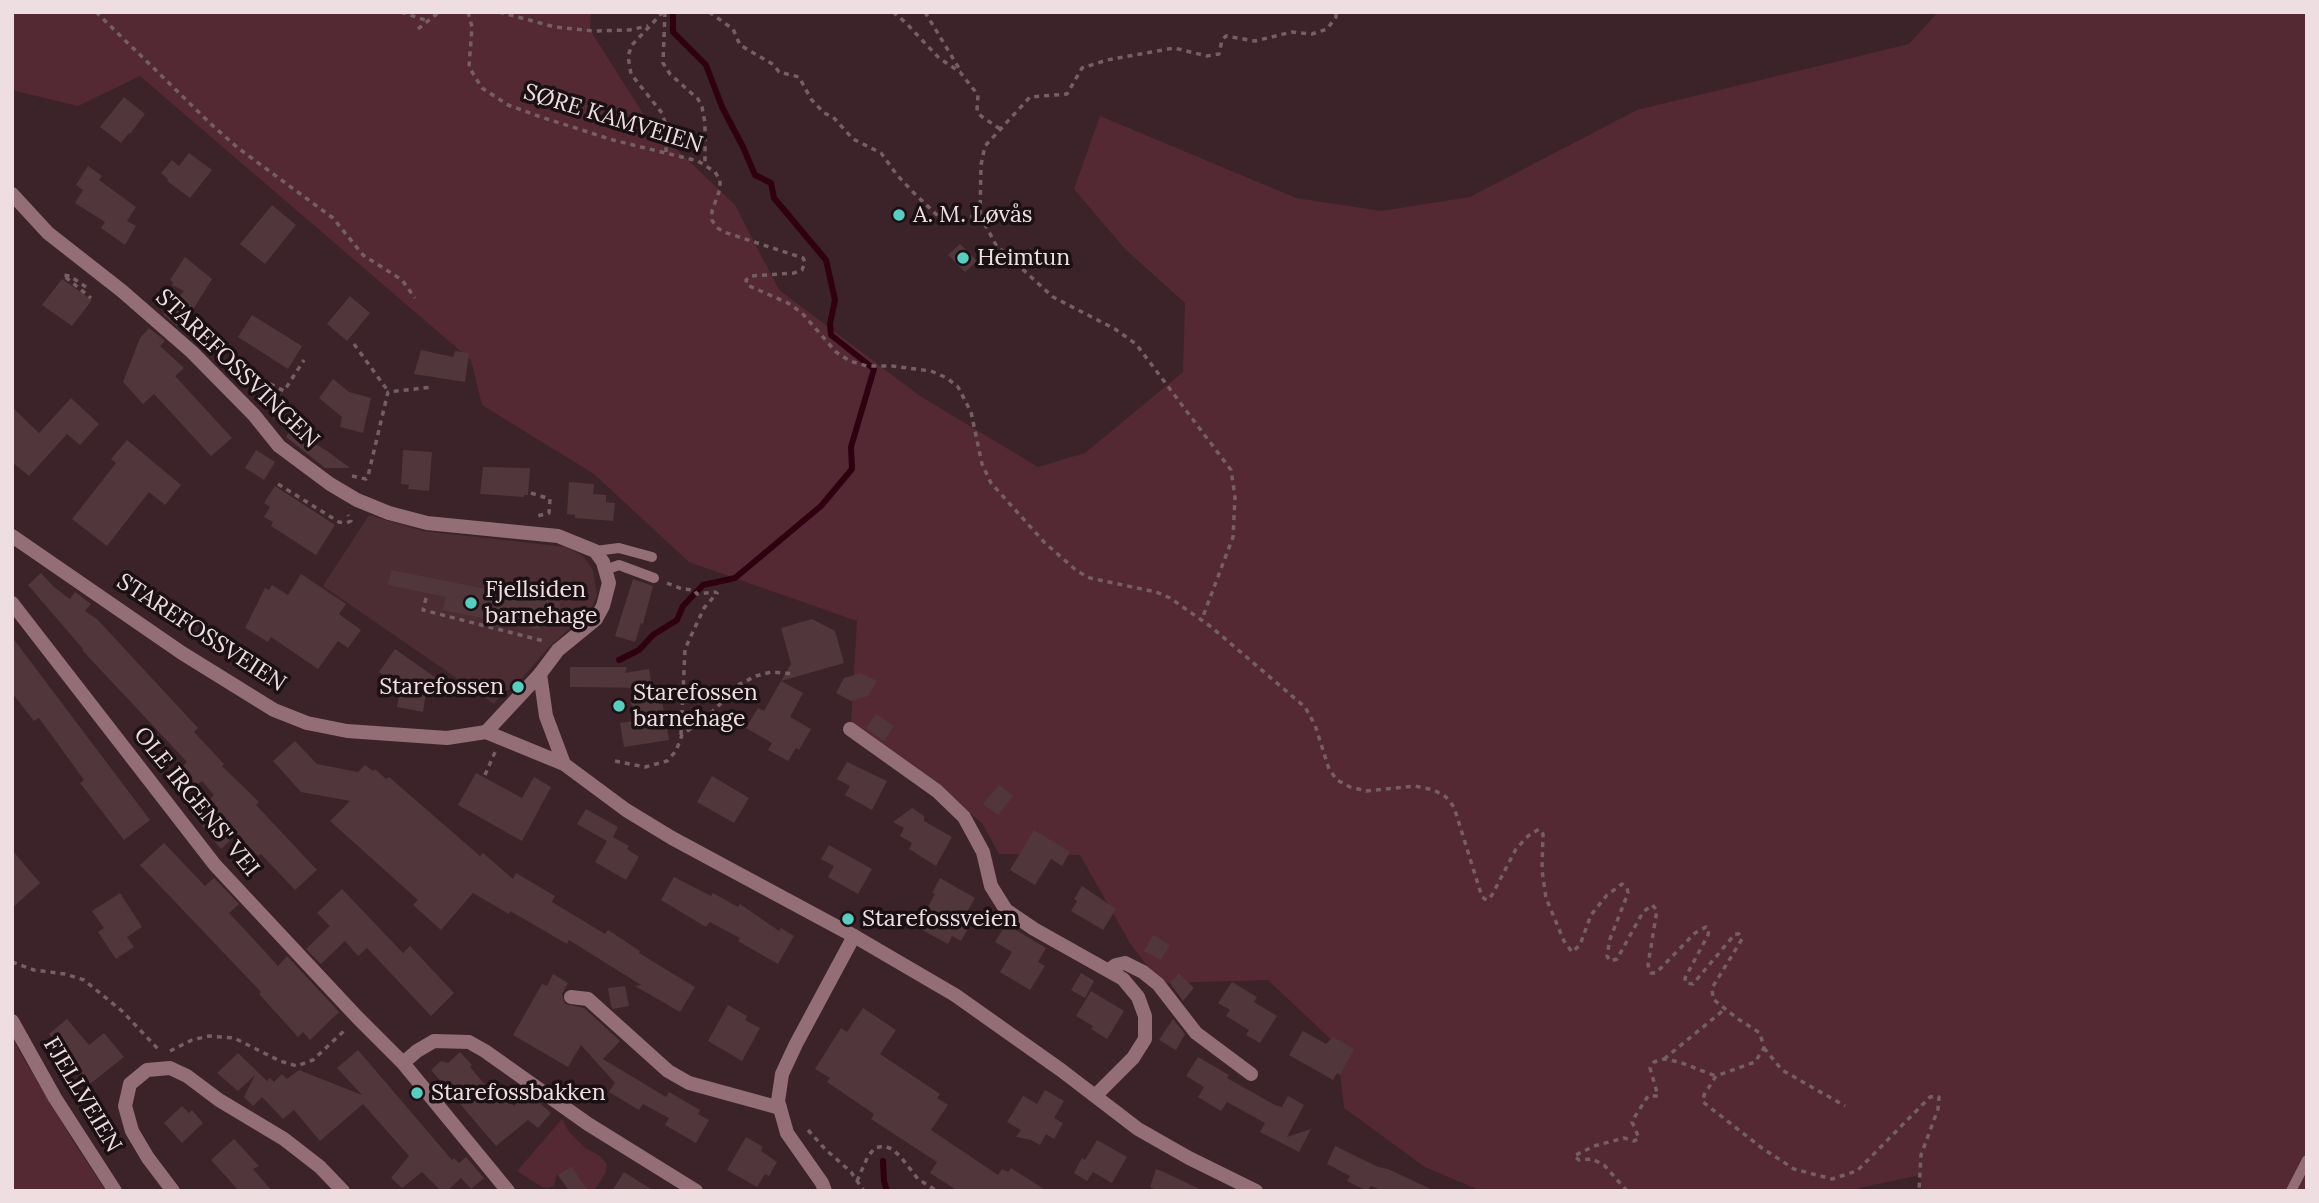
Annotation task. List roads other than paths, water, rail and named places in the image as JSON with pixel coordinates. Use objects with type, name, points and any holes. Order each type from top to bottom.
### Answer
[{"type":"street","name":"STAREFOSSVINGEN","points":[[12,194],[48,233],[122,291],[192,352],[254,415],[279,446],[330,484],[357,500],[408,519],[558,536],[595,551]]},
{"type":"street","name":"STAREFOSSVEIEN","points":[[12,536],[182,653],[274,710],[307,723],[347,731],[447,738],[493,734]]},
{"type":"street","points":[[595,551],[609,583],[600,612],[596,619],[561,648],[493,734],[564,764],[626,810],[672,838],[854,936],[955,995],[1138,1129],[1256,1191]]},
{"type":"street","name":"OLE IRGENS' VEI","points":[[12,603],[188,833],[244,898],[403,1063],[508,1191]]},
{"type":"street","points":[[540,674],[546,716],[564,764]]},
{"type":"street","points":[[850,729],[937,791],[964,817],[983,852],[991,886],[1006,910],[1034,929],[1123,979],[1138,997],[1145,1016],[1144,1039],[1133,1058],[1095,1096]]},
{"type":"street","points":[[825,1191],[788,1133],[778,1101],[782,1074],[854,936]]},
{"type":"street","points":[[1109,970],[1125,963],[1143,972],[1158,984],[1196,1033],[1251,1074]]},
{"type":"street","points":[[572,997],[588,999],[668,1071],[689,1083],[780,1108]]},
{"type":"street","name":"FJELLVEIEN","points":[[12,1021],[55,1098],[116,1191]]},
{"type":"street","points":[[403,1063],[416,1051],[434,1041],[469,1042],[588,1124],[696,1191]]},
{"type":"street","points":[[173,1191],[132,1131],[125,1106],[130,1084],[147,1070],[170,1068],[187,1076],[219,1100],[284,1139],[320,1167],[343,1191]]},
{"type":"lane","points":[[595,551],[619,548],[652,556]]},
{"type":"lane","points":[[605,570],[620,565],[654,578]]},
{"type":"lane","points":[[2291,1191],[2307,1160]]},
{"type":"waterway","points":[[619,660],[639,650],[653,635],[677,620],[683,606],[703,585],[735,578],[821,506],[852,469],[851,447],[874,369],[831,335],[830,324],[835,300],[826,260],[774,198],[771,183],[755,175],[722,107],[706,65],[673,32],[673,12]]},
{"type":"waterway","name":"Starefossen","points":[[883,1161],[887,1191]]},
{"type":"place","name":"A. M. Løvås","points":[[899,215]]},
{"type":"place","name":"Heimtun","points":[[963,258]]},
{"type":"place","name":"Fjellsiden barnehage","points":[[471,603]]},
{"type":"place","name":"Starefossen","points":[[518,687]]},
{"type":"place","name":"Starefossen barnehage","points":[[619,706]]},
{"type":"place","name":"Starefossveien","points":[[848,919]]},
{"type":"place","name":"Starefossbakken","points":[[417,1093]]}]
